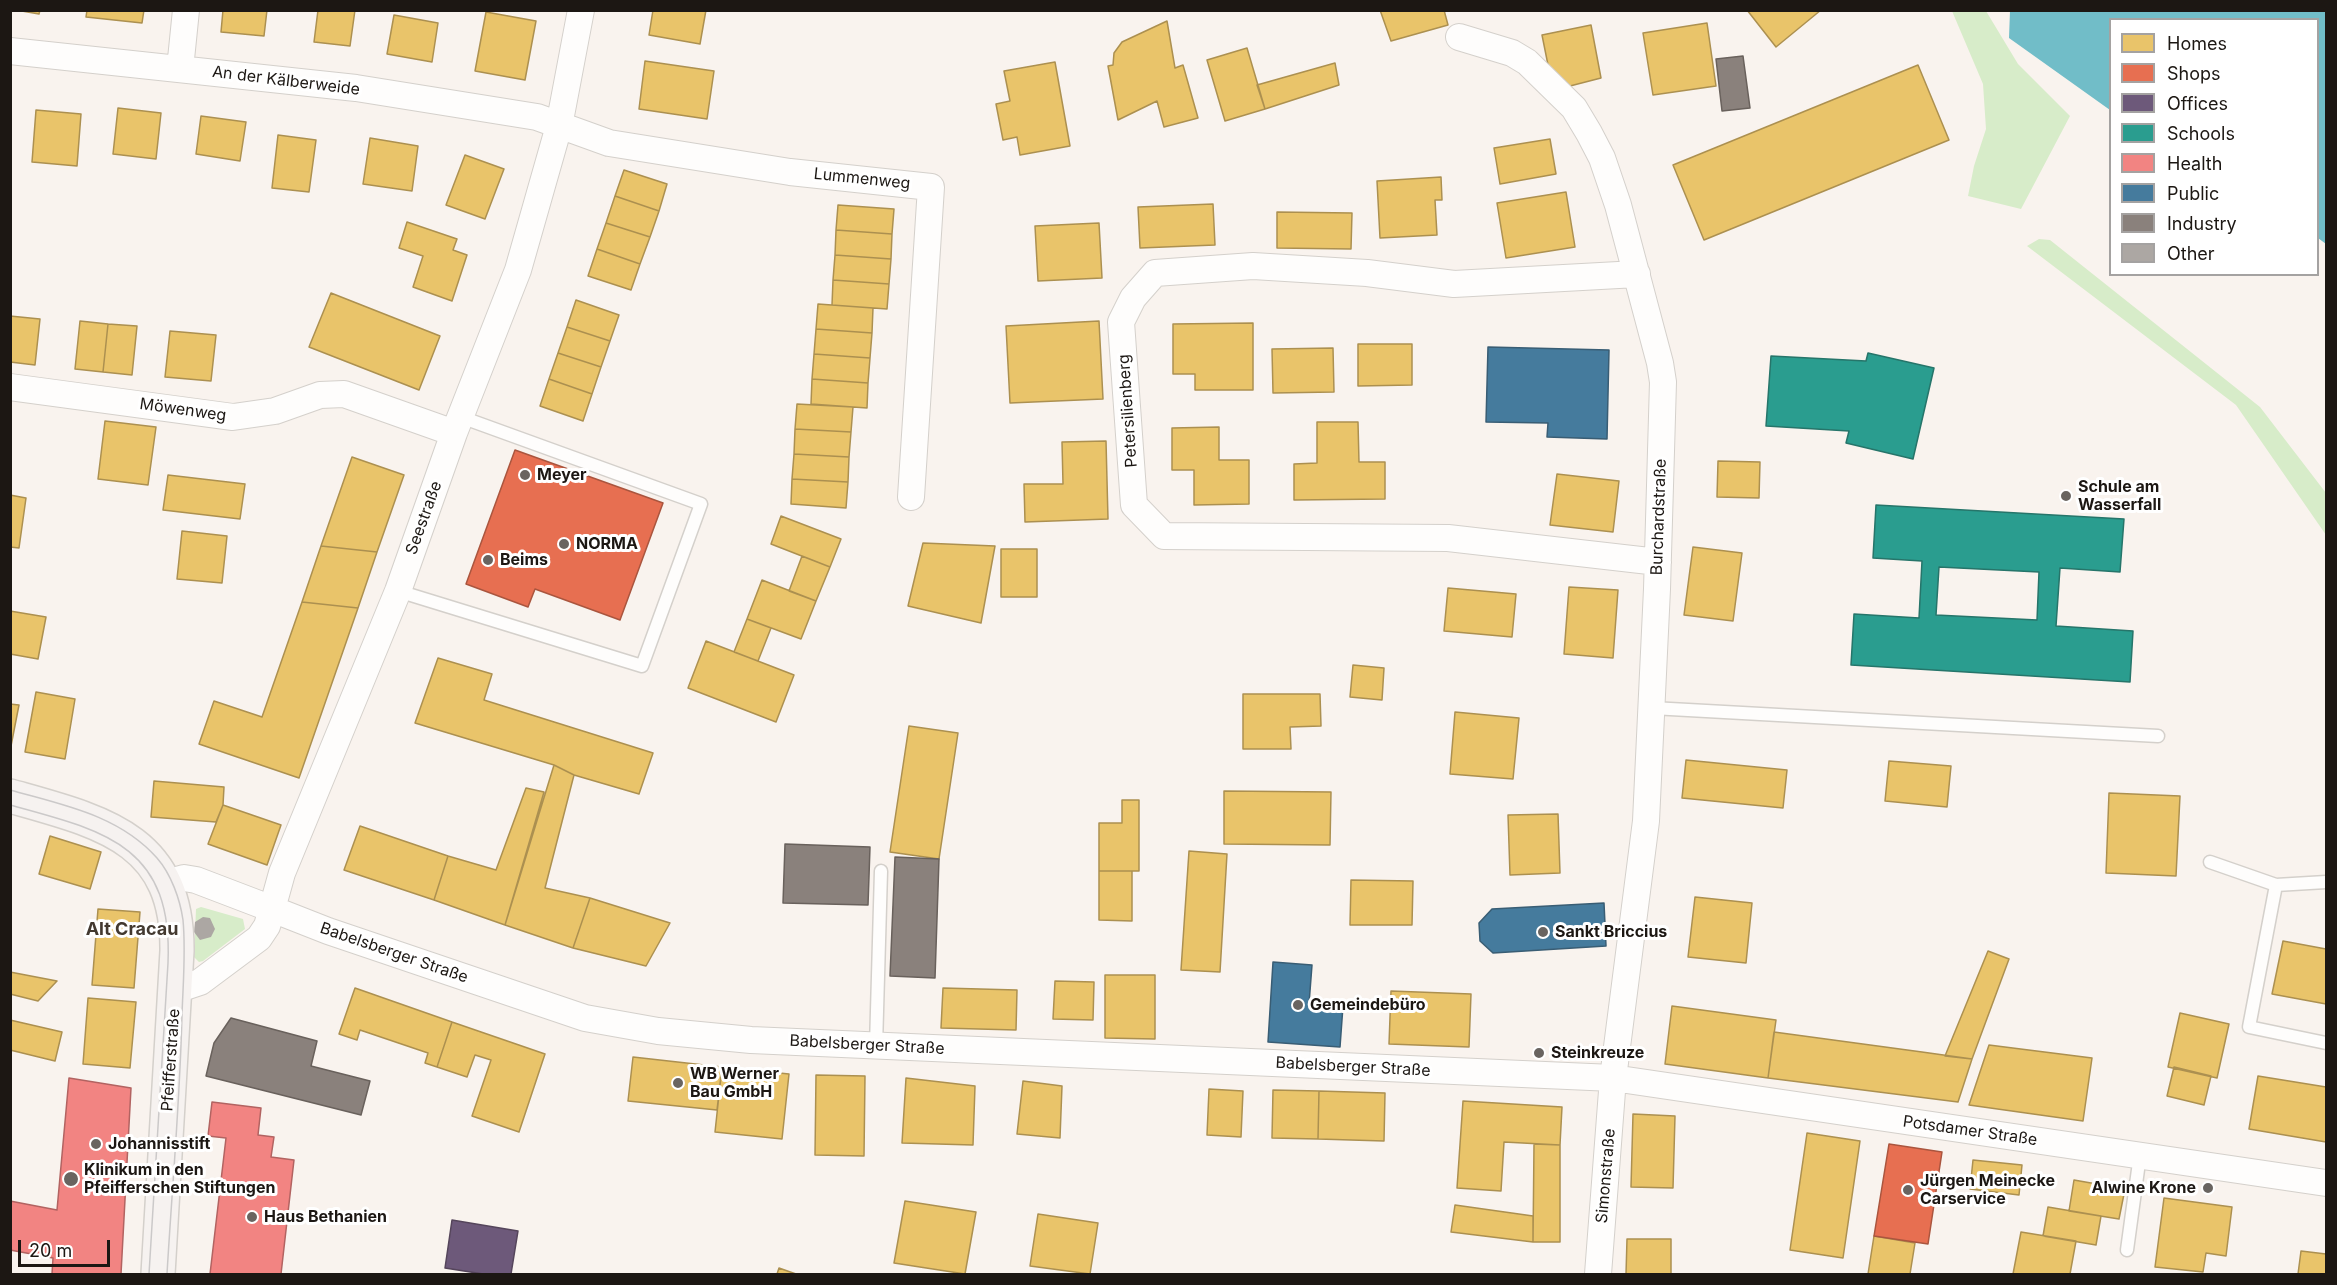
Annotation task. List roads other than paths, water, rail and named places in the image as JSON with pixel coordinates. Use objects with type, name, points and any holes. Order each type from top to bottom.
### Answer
[{"type":"main road","name":"Pfeifferstraße","points":[[10,796],[74,814],[111,829],[140,849],[151,861],[165,883],[173,903],[177,926],[176,990],[158,1275]]},
{"type":"street","points":[[180,69],[186,10]]},
{"type":"street","name":"Seestraße","points":[[272,909],[282,873],[398,591],[457,425],[518,270],[559,126],[581,10]]},
{"type":"street","name":"Burchardstraße","points":[[1460,36],[1512,53],[1527,62],[1574,108],[1602,158],[1618,205],[1663,382],[1658,562],[1646,821],[1613,1078]]},
{"type":"street","name":"An der Kälberweide","points":[[10,51],[356,88],[537,117],[559,126]]},
{"type":"street","name":"Lummenweg","points":[[559,126],[609,144],[790,172],[931,186],[911,497]]},
{"type":"street","name":"Petersilienberg","points":[[1637,274],[1454,284],[1366,273],[1254,266],[1155,273],[1133,298],[1121,322],[1134,505],[1164,536],[1448,538],[1658,562]]},
{"type":"street","name":"Möwenweg","points":[[10,387],[233,417],[275,411],[320,395],[344,394],[457,425]]},
{"type":"street","points":[[165,883],[184,878],[196,880],[272,909],[267,926],[259,938],[200,982],[176,990]]},
{"type":"street","name":"Babelsberger Straße","points":[[272,909],[328,931],[585,1018],[634,1028],[705,1036],[876,1046],[1613,1078]]},
{"type":"street","name":"Potsdamer Straße","points":[[1613,1078],[2326,1183]]},
{"type":"street","name":"Simonstraße","points":[[1598,1275],[1613,1078]]},
{"type":"lane","points":[[398,591],[642,666],[701,504],[457,425]]},
{"type":"lane","points":[[1652,708],[2158,736]]},
{"type":"lane","points":[[2210,862],[2276,885],[2326,882]]},
{"type":"lane","points":[[876,1046],[881,871]]},
{"type":"lane","points":[[2276,885],[2249,1027],[2326,1043]]},
{"type":"lane","points":[[2127,1250],[2140,1155]]},
{"type":"water","points":[[2010,11],[2326,11],[2326,244],[2319,239],[2319,18],[2109,18],[2109,109],[2009,38]]},
{"type":"tram line","points":[[10,790],[89,813],[125,831],[142,843],[167,871],[180,904],[183,920],[184,968],[180,1080],[167,1274]]},
{"type":"tram line","points":[[10,805],[76,824],[127,850],[146,868],[159,893],[167,924],[168,963],[149,1274]]},
{"type":"place","name":"Meyer","points":[[525,475]]},
{"type":"place","name":"Schule am Wasserfall","points":[[2066,496]]},
{"type":"place","name":"NORMA","points":[[564,544]]},
{"type":"place","name":"Beims","points":[[488,560]]},
{"type":"place","name":"Sankt Briccius","points":[[1543,932]]},
{"type":"place","name":"Gemeindebüro","points":[[1298,1005]]},
{"type":"place","name":"Steinkreuze","points":[[1539,1053]]},
{"type":"place","name":"WB Werner Bau GmbH","points":[[678,1083]]},
{"type":"place","name":"Johannisstift","points":[[96,1144]]},
{"type":"place","name":"Klinikum in den Pfeifferschen Stiftungen","points":[[71,1179]]},
{"type":"place","name":"Alwine Krone","points":[[2208,1188]]},
{"type":"place","name":"Jürgen Meinecke Carservice","points":[[1908,1190]]},
{"type":"place","name":"Haus Bethanien","points":[[252,1217]]},
{"type":"district","name":"Alt Cracau","points":[[132,930]]}]
